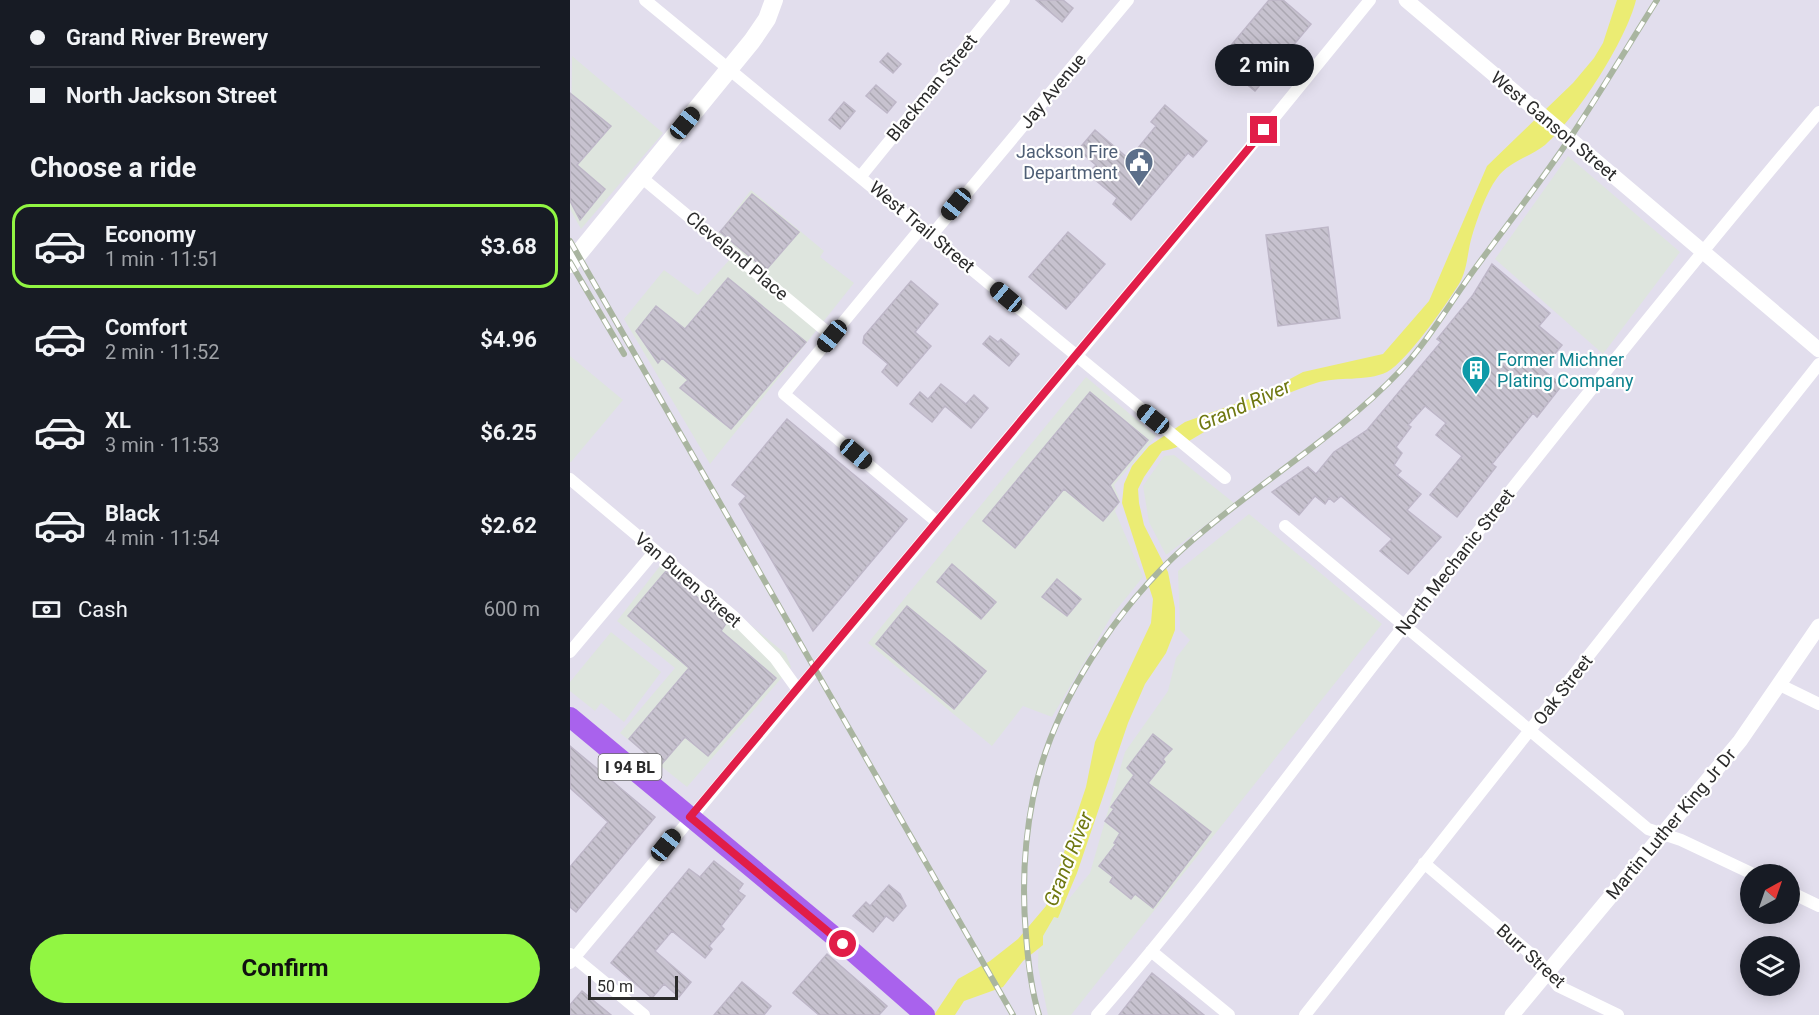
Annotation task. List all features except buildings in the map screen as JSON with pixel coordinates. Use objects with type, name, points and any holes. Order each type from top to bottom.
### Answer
[{"type":"main road","points":[[570,264],[730,68],[771,8]]},
{"type":"main road","name":"I 94 BL","points":[[570,717],[853,952],[925,1015]]},
{"type":"street","name":"West Trail Street","points":[[645,0],[1225,478]]},
{"type":"street","points":[[771,8],[783,0]]},
{"type":"street","name":"Blackman Street","points":[[861,176],[1004,0]]},
{"type":"street","name":"Jay Avenue","points":[[938,522],[784,394],[832,336],[1128,0]]},
{"type":"street","points":[[644,1015],[571,958],[1077,356],[1370,0]]},
{"type":"street","name":"West Ganson Street","points":[[1406,0],[1819,350]]},
{"type":"street","name":"North Mechanic Street","points":[[1097,1015],[1151,951],[1404,626],[1702,250],[1819,112]]},
{"type":"street","name":"Cleveland Place","points":[[641,177],[832,336]]},
{"type":"street","name":"Oak Street","points":[[1305,1015],[1819,364]]},
{"type":"street","name":"Van Buren Street","points":[[570,479],[733,616],[775,658],[798,690]]},
{"type":"street","points":[[1285,526],[1648,829],[1664,833],[1740,868]]},
{"type":"street","points":[[570,652],[655,551]]},
{"type":"street","name":"Martin Luther King Jr Dr","points":[[1512,1015],[1740,741],[1819,626]]},
{"type":"street","points":[[1778,684],[1819,704]]},
{"type":"street","name":"Burr Street","points":[[1424,863],[1538,960],[1558,986],[1618,1015]]},
{"type":"street","points":[[1800,897],[1819,906]]},
{"type":"street","points":[[1151,951],[1229,1015]]},
{"type":"shaded area","points":[[572,56],[663,133],[581,229],[570,209]]},
{"type":"shaded area","points":[[1568,156],[1680,252],[1603,354],[1495,259]]},
{"type":"shaded area","points":[[751,190],[824,251],[820,257],[854,283],[710,464],[624,319],[664,270],[698,295],[731,258],[713,241]]},
{"type":"shaded area","points":[[570,356],[623,400],[571,462],[570,462]]},
{"type":"shaded area","points":[[1086,377],[1156,436],[1114,485],[1120,501],[1115,511],[1143,577],[1112,615],[1052,717],[1023,706],[992,746],[868,643]]},
{"type":"shaded area","points":[[1174,455],[1234,503],[1166,555],[1149,522],[1143,486],[1164,456]]},
{"type":"shaded area","points":[[1249,514],[1382,624],[1071,1015],[1048,1015],[1038,967],[1039,936],[1090,873],[1125,752],[1168,691],[1176,658],[1190,640],[1180,630],[1178,571]]},
{"type":"shaded area","points":[[667,557],[786,654],[791,667],[687,787],[620,733],[675,668],[617,621]]},
{"type":"shaded area","points":[[611,632],[661,672],[624,722],[601,703],[595,711],[570,691],[570,682]]},
{"type":"water","name":"Grand River","points":[[1617,0],[1636,0],[1631,17],[1611,57],[1585,98],[1558,132],[1545,145],[1507,167],[1497,178],[1479,214],[1459,284],[1405,357],[1387,372],[1379,375],[1316,383],[1236,416],[1181,445],[1162,451],[1144,477],[1138,489],[1139,503],[1144,525],[1168,572],[1175,608],[1175,630],[1166,653],[1145,684],[1128,723],[1077,873],[1058,918],[1054,917],[1043,936],[1043,945],[1023,961],[1003,987],[964,1001],[955,1015],[934,1015],[958,979],[990,961],[1018,939],[1046,906],[1086,787],[1095,742],[1151,623],[1153,599],[1122,503],[1124,484],[1132,466],[1149,446],[1185,422],[1260,395],[1303,372],[1383,354],[1429,301],[1487,166],[1573,83],[1594,58],[1603,43]]},
{"type":"railway","points":[[1039,1015],[1030,975],[1025,918],[1024,883],[1030,815],[1042,763],[1055,728],[1091,660],[1136,597],[1187,545],[1349,418],[1400,371],[1429,335],[1559,155],[1657,0]]},
{"type":"railway","points":[[570,241],[1013,1015]]},
{"type":"railway","points":[[570,262],[624,354]]},
{"type":"place","name":"Jackson Fire Department","points":[[1139,188]]},
{"type":"place","name":"Former Michner Plating Company","points":[[1476,396]]},
{"type":"route","points":[[843,944],[690,817],[1264,130]]}]
